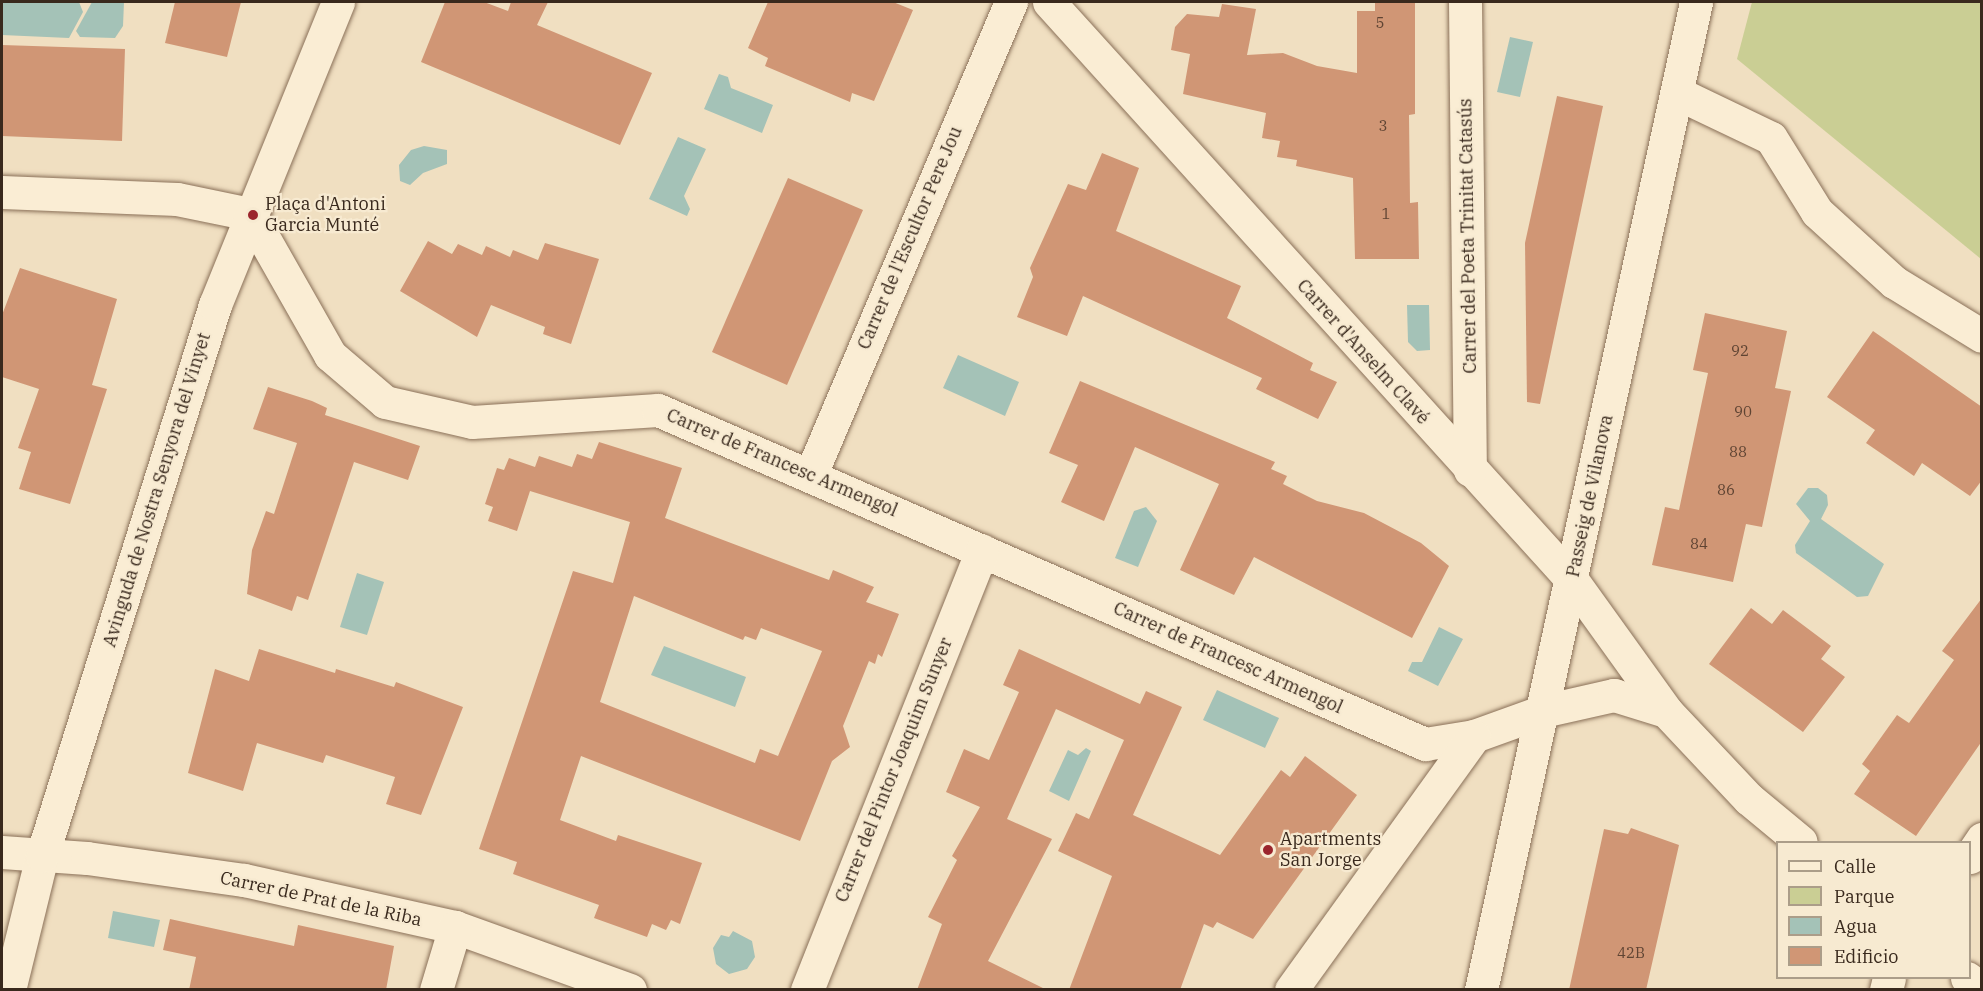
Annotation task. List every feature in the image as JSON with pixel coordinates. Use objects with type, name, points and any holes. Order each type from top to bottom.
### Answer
[{"type":"street","name":"Avinguda de Nostra Senyora del Vinyet","points":[[9,990],[42,856],[215,305],[338,2]]},
{"type":"street","name":"Carrer de l'Escultor Pere Jou","points":[[811,474],[1011,2]]},
{"type":"street","name":"Carrer d'Anselm Clavé","points":[[1049,2],[1470,470],[1572,580],[1666,711],[1749,799],[1799,841]]},
{"type":"street","name":"Carrer del Poeta Trinitat Catasús","points":[[1465,2],[1470,470]]},
{"type":"street","name":"Passeig de Vilanova","points":[[1481,990],[1696,2]]},
{"type":"street","points":[[1677,93],[1771,138],[1817,212],[1894,282],[1982,336]]},
{"type":"street","points":[[2,192],[177,199],[250,214]]},
{"type":"street","name":"Carrer de Francesc Armengol","points":[[250,214],[330,355],[385,402],[472,422],[658,410],[811,474],[1425,744],[1474,736],[1543,711]]},
{"type":"street","name":"Carrer del Pintor Joaquim Sunyer","points":[[807,990],[982,551]]},
{"type":"street","name":"Carrer d'Anselm Clavé","points":[[1543,711],[1614,695],[1666,711]]},
{"type":"street","points":[[1292,990],[1474,736]]},
{"type":"street","points":[[1971,856],[1982,839]]},
{"type":"street","name":"Carrer de Prat de la Riba","points":[[2,852],[244,880],[455,927],[630,990]]},
{"type":"street","points":[[436,990],[455,927]]},
{"type":"street","points":[[1968,979],[1982,989]]},
{"type":"green space","points":[[1752,2],[1981,2],[1981,259],[1737,59]]},
{"type":"water","points":[[2,2],[79,2],[83,12],[69,38],[2,35]]},
{"type":"water","points":[[92,2],[124,2],[123,26],[115,38],[80,37],[76,31]]},
{"type":"water","points":[[1510,37],[1533,42],[1520,97],[1497,92]]},
{"type":"water","points":[[719,74],[728,77],[731,88],[773,105],[762,133],[704,109]]},
{"type":"water","points":[[678,137],[706,149],[684,196],[690,209],[687,216],[649,199]]},
{"type":"water","points":[[424,146],[447,150],[447,164],[423,173],[410,185],[400,181],[399,165],[411,150]]},
{"type":"water","points":[[1407,305],[1429,305],[1430,350],[1417,351],[1408,342]]},
{"type":"water","points":[[958,355],[1019,382],[1005,416],[943,388]]},
{"type":"water","points":[[1808,488],[1818,488],[1827,495],[1828,505],[1821,519],[1884,564],[1868,596],[1857,597],[1796,553],[1795,545],[1810,521],[1796,504]]},
{"type":"water","points":[[1146,507],[1157,521],[1138,567],[1115,558],[1134,511]]},
{"type":"water","points":[[357,573],[384,582],[367,635],[340,627]]},
{"type":"water","points":[[1439,627],[1463,639],[1438,686],[1408,671],[1412,662],[1422,662]]},
{"type":"water","points":[[664,646],[746,677],[735,707],[651,675]]},
{"type":"water","points":[[1217,690],[1279,718],[1265,748],[1203,720]]},
{"type":"water","points":[[1086,748],[1091,751],[1069,801],[1049,791],[1068,750],[1078,755]]},
{"type":"water","points":[[113,911],[160,920],[154,947],[108,938]]},
{"type":"water","points":[[733,931],[752,941],[755,957],[747,969],[729,974],[716,964],[713,948],[721,935],[729,937]]},
{"type":"building","points":[[175,2],[241,2],[227,57],[165,43]]},
{"type":"building","points":[[445,2],[484,2],[508,11],[511,2],[548,2],[537,25],[652,73],[620,145],[421,62]]},
{"type":"building","points":[[768,2],[893,2],[913,10],[874,101],[852,93],[850,102],[765,66],[768,58],[748,48]]},
{"type":"building","points":[[1375,2],[1415,2],[1415,114],[1409,115],[1410,203],[1418,202],[1419,259],[1355,259],[1353,178],[1296,166],[1297,160],[1277,157],[1280,141],[1262,138],[1266,113],[1183,94],[1190,54],[1171,50],[1175,27],[1187,14],[1219,17],[1222,4],[1256,9],[1247,55],[1283,53],[1317,66],[1357,73],[1357,11],[1375,11]]},
{"type":"building","points":[[2,45],[125,49],[122,141],[2,136]]},
{"type":"building","points":[[1557,96],[1603,106],[1540,404],[1527,402],[1525,243]]},
{"type":"building","points":[[1102,153],[1139,168],[1116,231],[1241,286],[1227,318],[1313,363],[1310,370],[1337,382],[1318,419],[1256,389],[1262,378],[1083,296],[1067,336],[1017,317],[1033,277],[1030,268],[1068,184],[1086,190]]},
{"type":"building","points":[[788,178],[863,210],[787,385],[712,352]]},
{"type":"building","points":[[428,241],[452,254],[458,244],[482,255],[486,246],[510,257],[513,250],[538,260],[545,243],[599,259],[571,344],[543,334],[545,327],[491,305],[477,337],[400,291]]},
{"type":"building","points":[[20,268],[117,299],[92,385],[107,389],[70,504],[19,489],[31,452],[18,448],[39,389],[2,377],[2,315]]},
{"type":"building","points":[[1705,313],[1787,331],[1775,388],[1791,391],[1762,527],[1746,524],[1733,582],[1652,565],[1665,507],[1679,510],[1708,373],[1693,370]]},
{"type":"building","points":[[1873,331],[1982,407],[1982,480],[1970,496],[1922,463],[1914,476],[1866,443],[1875,430],[1827,397]]},
{"type":"building","points":[[1080,381],[1275,462],[1271,469],[1287,476],[1283,484],[1317,501],[1364,513],[1421,543],[1449,566],[1412,638],[1254,557],[1234,595],[1180,570],[1219,484],[1135,447],[1104,521],[1061,502],[1078,465],[1049,453]]},
{"type":"building","points":[[268,387],[327,408],[325,415],[420,446],[408,480],[354,462],[308,600],[297,596],[292,611],[247,594],[252,550],[266,511],[274,514],[297,443],[253,429]]},
{"type":"building","points":[[599,442],[682,468],[665,518],[829,580],[833,570],[874,587],[866,602],[899,614],[882,657],[878,654],[875,664],[869,661],[843,726],[850,747],[832,761],[800,841],[581,756],[560,820],[616,841],[618,835],[702,863],[680,924],[671,920],[666,930],[652,924],[647,937],[594,918],[599,905],[513,874],[517,862],[479,849],[573,571],[613,583],[630,522],[530,491],[517,531],[488,521],[493,507],[485,504],[497,468],[504,470],[509,458],[535,467],[539,456],[572,467],[577,454],[592,459]],"holes":[[[634,596],[743,640],[745,636],[756,640],[761,628],[822,651],[778,756],[760,749],[755,763],[600,702]]]},
{"type":"building","points":[[1982,598],[1982,741],[1916,836],[1854,794],[1870,771],[1862,764],[1897,715],[1909,723],[1954,660],[1942,651]]},
{"type":"building","points":[[1751,608],[1772,624],[1783,610],[1831,646],[1821,659],[1845,677],[1803,732],[1709,664]]},
{"type":"building","points":[[259,649],[335,673],[336,669],[394,687],[396,682],[463,707],[421,815],[386,804],[395,777],[326,755],[323,763],[257,743],[243,791],[188,773],[215,669],[249,681]]},
{"type":"building","points":[[1019,649],[1140,704],[1146,691],[1182,707],[1133,815],[1220,855],[1281,770],[1290,777],[1305,756],[1357,795],[1253,939],[1217,922],[1213,928],[1204,924],[1180,990],[1069,990],[1112,876],[1058,851],[1076,813],[1089,819],[1124,740],[1056,709],[1007,819],[1052,839],[988,961],[1047,990],[917,990],[942,924],[928,917],[957,860],[952,856],[980,807],[946,792],[964,749],[989,760],[1019,692],[1003,685]]},
{"type":"building","points":[[1631,828],[1679,845],[1646,990],[1569,990],[1604,829],[1628,834]]},
{"type":"building","points":[[170,919],[294,946],[298,925],[394,946],[386,990],[189,990],[196,957],[163,950]]},
{"type":"place","name":"Plaça d'Antoni Garcia Munté","points":[[253,215]]},
{"type":"place","name":"Apartments San Jorge","points":[[1268,850]]}]
